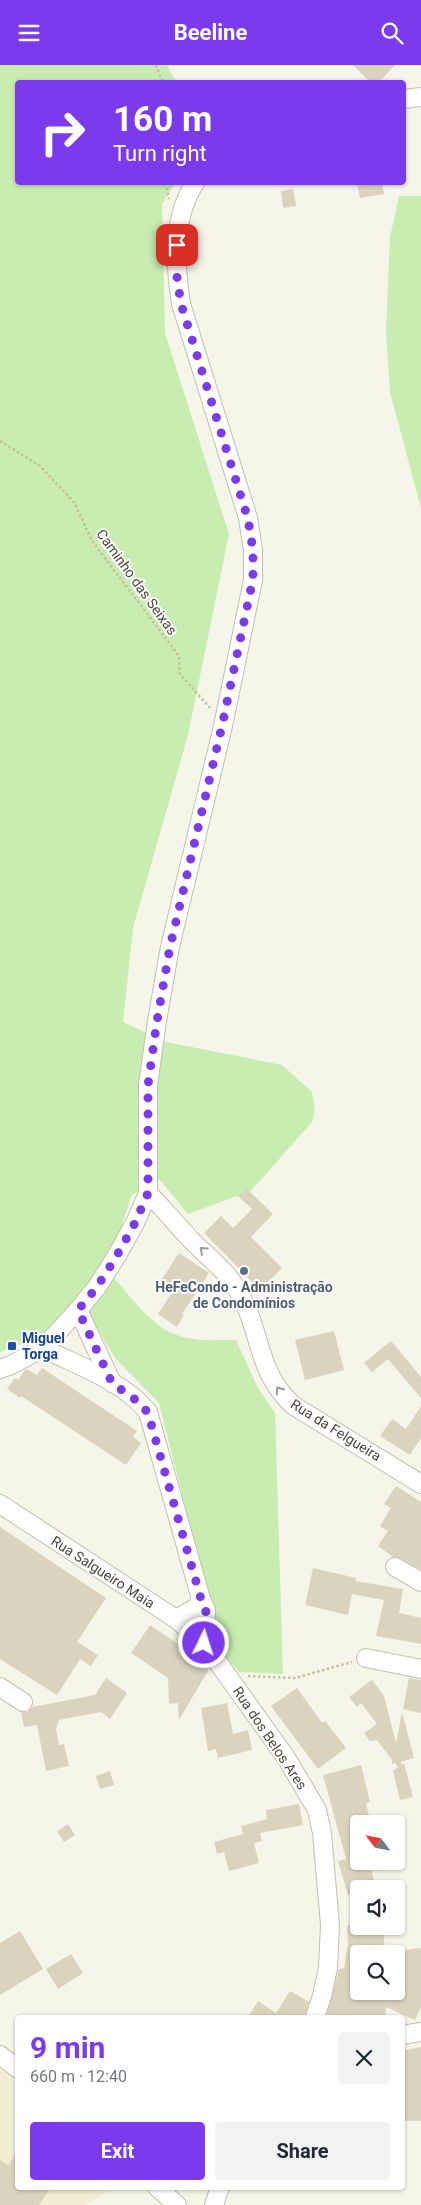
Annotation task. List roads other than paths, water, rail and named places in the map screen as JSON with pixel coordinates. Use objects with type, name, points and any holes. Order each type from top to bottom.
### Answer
[{"type":"street","points":[[406,99],[421,97]]},
{"type":"street","points":[[0,1369],[42,1348],[78,1310],[97,1287],[116,1257],[135,1223],[148,1193],[148,1085],[157,1021],[170,947],[222,726],[253,579],[253,550],[245,509],[181,304],[177,277],[177,245],[182,213],[194,185]]},
{"type":"street","name":"Rua da Felgueira","points":[[148,1193],[191,1240],[208,1255],[237,1289],[247,1307],[266,1369],[280,1394],[294,1406],[421,1485]]},
{"type":"street","points":[[78,1310],[112,1383]]},
{"type":"street","points":[[42,1348],[112,1383],[140,1403],[148,1413],[201,1599],[206,1609],[204,1643]]},
{"type":"street","name":"Rua Salgueiro Maia","points":[[0,1504],[176,1619],[204,1643]]},
{"type":"street","points":[[395,1567],[421,1582]]},
{"type":"street","points":[[176,1619],[197,1607],[201,1599]]},
{"type":"street","name":"Rua dos Belos Ares","points":[[204,1643],[287,1759],[317,1810],[322,1833],[330,1925],[328,1968],[322,1997],[316,2015]]},
{"type":"street","points":[[366,1658],[421,1669]]},
{"type":"street","points":[[0,1687],[23,1702]]},
{"type":"street","points":[[405,2035],[421,2032]]},
{"type":"street","points":[[0,2055],[15,2067]]},
{"type":"street","points":[[160,2190],[177,2205]]},
{"type":"street","points":[[214,2205],[219,2190]]},
{"type":"place","name":"HeFeCondo - Administração de Condomínios","points":[[244,1271]]},
{"type":"place","name":"Miguel Torga","points":[[12,1346]]}]
